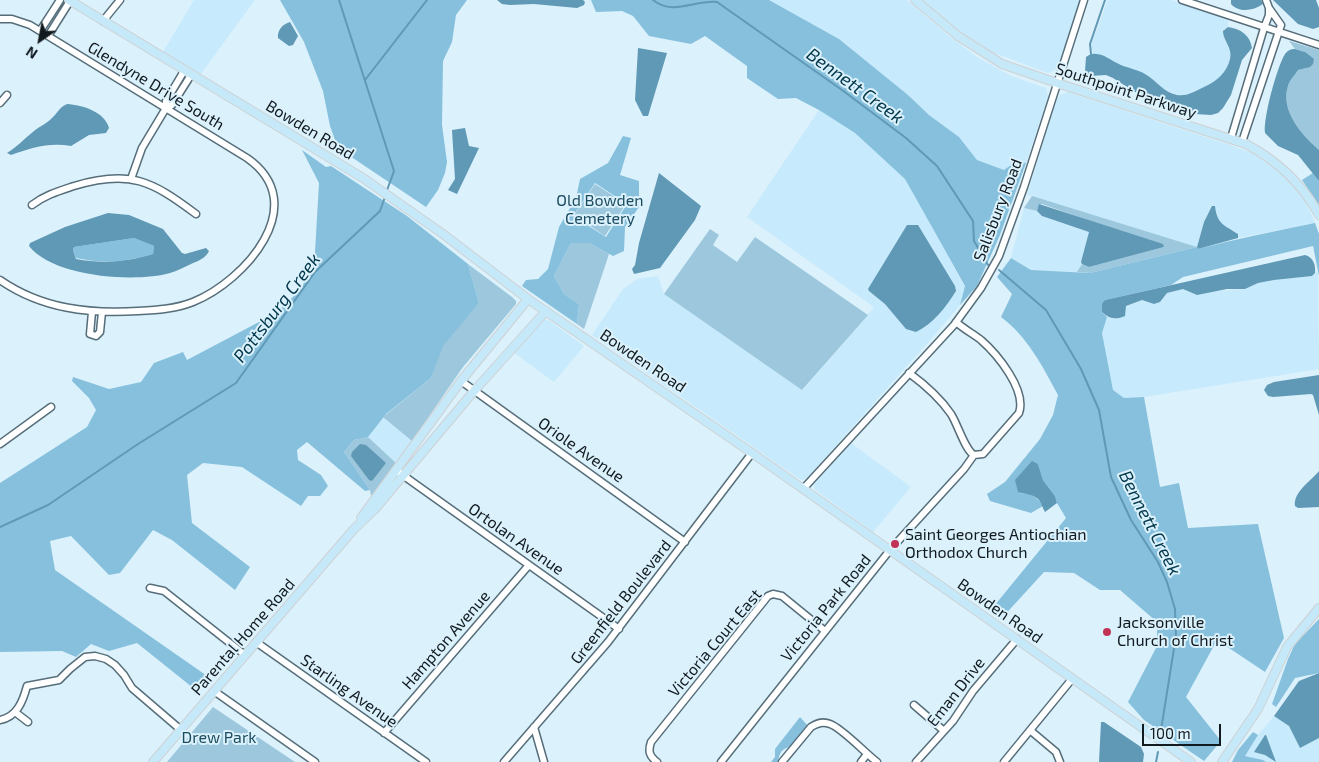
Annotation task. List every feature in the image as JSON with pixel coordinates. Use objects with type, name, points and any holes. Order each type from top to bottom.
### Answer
[{"type":"main road","name":"Bowden Road","points":[[69,0],[363,178],[418,216],[528,299],[752,453],[1191,762]]},
{"type":"main road","name":"Southpoint Parkway","points":[[915,0],[958,36],[1002,64],[1242,142],[1271,158],[1293,177],[1319,215]]},
{"type":"main road","name":"Parental Home Road","points":[[154,762],[256,642],[375,508],[400,473],[410,452],[461,381],[528,299]]},
{"type":"main road","name":"Parental Home Road","points":[[400,473],[417,458],[546,311]]},
{"type":"main road","points":[[1222,762],[1258,709],[1287,647],[1319,608]]},
{"type":"street","points":[[40,31],[60,0]]},
{"type":"street","points":[[48,36],[69,0]]},
{"type":"street","points":[[103,21],[120,0]]},
{"type":"street","name":"Salisbury Road","points":[[803,489],[956,322],[980,288],[999,256],[1024,187],[1084,0]]},
{"type":"street","points":[[1182,0],[1319,45]]},
{"type":"street","points":[[1242,142],[1281,25],[1269,8],[1266,0]]},
{"type":"street","points":[[1231,138],[1269,15],[1269,8]]},
{"type":"street","name":"Glendyne Drive South","points":[[0,19],[21,21],[40,31],[255,163],[270,184],[275,203],[270,228],[241,270],[218,289],[203,298],[172,308],[150,311],[102,312]]},
{"type":"street","points":[[132,179],[142,148],[166,108],[172,105],[188,73]]},
{"type":"street","points":[[0,102],[7,95]]},
{"type":"street","points":[[32,205],[54,192],[90,181],[110,178],[132,179],[163,190],[196,214]]},
{"type":"street","points":[[0,280],[19,292],[43,302],[63,308],[102,312],[100,332],[96,336],[90,334],[92,312]]},
{"type":"street","name":"Victoria Park Road","points":[[721,762],[890,550],[974,456],[983,454],[1021,407],[1021,399],[1008,371],[983,342],[956,322]]},
{"type":"street","points":[[909,373],[924,384],[946,408],[960,430],[967,449],[974,456]]},
{"type":"street","name":"Oriole Avenue","points":[[461,381],[685,542]]},
{"type":"street","points":[[0,444],[52,407]]},
{"type":"street","points":[[410,452],[417,458]]},
{"type":"street","name":"Greenfield Boulevard","points":[[504,762],[619,629],[752,453]]},
{"type":"street","name":"Ortolan Avenue","points":[[400,473],[619,629]]},
{"type":"street","name":"Hampton Avenue","points":[[384,733],[529,565]]},
{"type":"street","points":[[150,588],[164,591],[245,655]]},
{"type":"street","name":"Victoria Court East","points":[[657,762],[650,756],[651,742],[768,596],[773,594],[782,596],[825,631]]},
{"type":"street","name":"Eman Drive","points":[[916,762],[958,715],[973,691],[1017,639]]},
{"type":"street","name":"Starling Avenue","points":[[256,642],[426,762]]},
{"type":"street","points":[[0,720],[7,719],[15,712],[23,700],[27,686],[59,680],[84,657],[94,656],[106,659],[115,665],[132,688],[181,730]]},
{"type":"street","points":[[1004,762],[1072,679]]},
{"type":"street","points":[[214,691],[315,762]]},
{"type":"street","points":[[914,705],[944,731]]},
{"type":"street","points":[[15,712],[28,722]]},
{"type":"street","points":[[782,762],[808,730],[815,724],[820,723],[835,726],[877,762]]},
{"type":"street","points":[[534,727],[544,762]]},
{"type":"street","points":[[1031,731],[1056,752],[1060,762]]},
{"type":"street","points":[[861,762],[867,754]]},
{"type":"shaded area","points":[[194,0],[255,0],[200,75],[163,52]]},
{"type":"shaded area","points":[[280,0],[467,0],[456,15],[452,42],[443,61],[442,125],[447,162],[445,173],[438,190],[426,207],[338,148],[330,126],[323,91],[304,42]]},
{"type":"shaded area","points":[[497,0],[583,0],[585,2],[584,5],[577,8],[534,4],[510,5],[502,4]]},
{"type":"shaded area","points":[[591,0],[769,0],[839,39],[908,95],[929,115],[959,137],[977,160],[1004,170],[1017,161],[1026,163],[1000,235],[977,286],[960,305],[965,286],[905,179],[855,133],[796,98],[778,99],[747,78],[747,66],[705,36],[691,44],[649,36],[633,16],[622,11],[596,12]]},
{"type":"shaded area","points":[[769,0],[907,0],[977,57],[1011,76],[1046,88],[1048,97],[1026,163],[1017,162],[1004,170],[977,160],[959,137],[929,115],[908,95],[839,39]]},
{"type":"shaded area","points":[[922,0],[1081,0],[1058,66],[1055,70],[1048,73],[986,50],[961,34]]},
{"type":"shaded area","points":[[1108,0],[1171,0],[1228,20],[1228,27],[1224,29],[1224,38],[1231,53],[1228,67],[1214,83],[1185,95],[1178,95],[1163,89],[1145,74],[1094,54],[1091,48],[1092,42]]},
{"type":"shaded area","points":[[1231,0],[1261,0],[1263,4],[1255,8],[1242,10],[1234,7],[1231,4]]},
{"type":"shaded area","points":[[1273,0],[1316,0],[1319,8],[1319,27],[1313,29],[1298,24]]},
{"type":"shaded area","points":[[290,22],[298,36],[293,45],[289,46],[278,38],[278,32],[285,24]]},
{"type":"shaded area","points":[[1228,27],[1244,33],[1252,48],[1242,60],[1231,95],[1218,113],[1211,115],[1195,114],[1168,101],[1135,92],[1106,75],[1090,76],[1085,71],[1086,57],[1092,54],[1099,54],[1120,65],[1142,72],[1172,94],[1188,94],[1214,81],[1227,68],[1231,55],[1223,31]]},
{"type":"shaded area","points":[[638,48],[667,53],[648,116],[643,116],[635,100]]},
{"type":"shaded area","points":[[1295,49],[1305,52],[1314,59],[1310,67],[1298,70],[1290,82],[1286,95],[1287,104],[1294,122],[1319,150],[1319,181],[1298,155],[1278,146],[1265,133],[1268,105],[1278,70],[1285,54]]},
{"type":"shaded area","points":[[1068,92],[1252,153],[1277,170],[1294,186],[1306,202],[1315,223],[1238,238],[1238,234],[1220,223],[1216,216],[1215,206],[1204,222],[1197,247],[1027,195],[1056,100],[1060,95]]},
{"type":"shaded area","points":[[67,104],[80,106],[98,114],[107,122],[109,128],[106,133],[89,135],[71,146],[48,145],[11,155],[7,153],[36,129],[49,121]]},
{"type":"shaded area","points":[[819,110],[855,133],[905,179],[965,287],[960,305],[933,337],[806,479],[801,480],[592,335],[623,289],[637,279],[658,276],[664,294],[803,390],[874,307],[747,217]]},
{"type":"shaded area","points":[[465,128],[469,146],[479,148],[457,194],[448,190],[455,179],[452,130]]},
{"type":"shaded area","points":[[623,136],[631,138],[620,175],[639,181],[639,207],[625,227],[624,251],[613,256],[589,243],[571,243],[554,276],[564,294],[579,304],[577,324],[522,286],[526,280],[538,279],[548,269],[559,227],[576,198],[580,179],[608,163]],"holes":[[[595,183],[627,204],[606,237],[573,216]]]},
{"type":"shaded area","points":[[302,150],[326,167],[331,166],[407,216],[468,264],[479,303],[443,346],[431,378],[386,414],[368,437],[354,440],[344,452],[370,490],[365,491],[307,442],[297,450],[298,460],[321,475],[328,486],[320,496],[308,496],[301,506],[242,467],[203,463],[187,475],[192,523],[250,567],[235,590],[172,540],[153,530],[120,573],[109,575],[71,536],[50,541],[55,570],[210,678],[197,691],[137,643],[109,651],[91,644],[76,657],[62,651],[0,652],[0,483],[87,427],[96,410],[89,398],[72,381],[73,377],[109,389],[141,382],[154,363],[183,352],[187,360],[276,313],[297,293],[314,269],[319,183]]},
{"type":"shaded area","points":[[659,173],[701,206],[695,220],[660,268],[634,274],[632,269],[635,265],[639,243]]},
{"type":"shaded area","points":[[1313,173],[1319,181],[1319,205],[1302,180]]},
{"type":"shaded area","points":[[1039,204],[1163,244],[1164,247],[1089,267],[1081,262],[1089,232],[1042,216],[1037,211]]},
{"type":"shaded area","points":[[1212,206],[1215,206],[1219,220],[1238,234],[1238,238],[1198,249],[1204,222]]},
{"type":"shaded area","points":[[1024,208],[1037,211],[1042,216],[1089,232],[1082,264],[1077,272],[1031,270],[1011,258]]},
{"type":"shaded area","points":[[108,213],[129,215],[163,229],[182,253],[185,254],[206,248],[209,251],[202,259],[170,273],[137,277],[95,275],[56,265],[29,246],[30,243],[65,227]],"holes":[[[134,238],[154,246],[153,254],[114,261],[76,259],[73,250],[74,247]]]},
{"type":"shaded area","points":[[1315,223],[1319,234],[1319,276],[1313,246],[1183,277],[1171,285],[1105,300],[1102,312],[1107,317],[1102,333],[1113,390],[1124,398],[1144,397],[1160,487],[1179,483],[1188,528],[1258,524],[1284,638],[1265,672],[1217,640],[1186,697],[1221,741],[1204,761],[1144,720],[1128,702],[1157,646],[1157,622],[1120,590],[1100,590],[1074,573],[1044,572],[1001,619],[990,611],[1066,518],[1055,496],[1043,480],[1038,464],[1020,493],[1034,497],[1043,506],[1031,513],[990,501],[987,494],[1005,482],[1040,439],[1053,415],[1058,395],[1027,343],[1001,317],[1012,294],[997,277],[1011,258],[1031,270],[1090,273],[1197,247],[1198,249]]},
{"type":"shaded area","points":[[907,225],[918,225],[955,286],[956,291],[939,314],[916,332],[906,329],[885,304],[868,289]]},
{"type":"shaded area","points":[[134,238],[154,246],[153,254],[133,259],[96,261],[76,258],[73,250],[74,247]]},
{"type":"shaded area","points":[[1305,255],[1312,259],[1315,267],[1315,273],[1312,276],[1274,280],[1258,283],[1245,289],[1227,289],[1197,295],[1183,289],[1167,293],[1160,302],[1154,304],[1142,300],[1126,306],[1125,316],[1122,317],[1110,317],[1102,312],[1102,304],[1105,300]]},
{"type":"shaded area","points":[[1318,271],[1319,369],[1144,397],[1124,398],[1113,390],[1102,333],[1107,317],[1113,319],[1125,311],[1126,306],[1142,300],[1154,304],[1160,302],[1167,293],[1183,289],[1192,293],[1245,289],[1258,283],[1312,276]]},
{"type":"shaded area","points":[[544,320],[548,320],[584,346],[554,382],[513,352]]},
{"type":"shaded area","points":[[1319,375],[1319,415],[1313,395],[1311,394],[1273,397],[1268,396],[1264,390],[1267,385],[1274,382]]},
{"type":"shaded area","points":[[383,417],[412,441],[396,463],[368,437]]},
{"type":"shaded area","points":[[851,443],[911,487],[873,532],[814,489],[814,485]]},
{"type":"shaded area","points":[[360,444],[366,445],[386,463],[372,481],[369,480],[351,456],[352,452]]},
{"type":"shaded area","points":[[1032,461],[1038,464],[1043,480],[1055,496],[1057,503],[1045,512],[1037,498],[1018,492],[1015,480]]},
{"type":"shaded area","points":[[1319,471],[1319,507],[1298,508],[1295,506],[1297,496]]},
{"type":"shaded area","points":[[1319,619],[1319,673],[1295,678],[1276,707],[1272,704],[1295,644]]},
{"type":"shaded area","points":[[1319,673],[1319,738],[1300,748],[1289,726],[1274,716],[1299,681]]},
{"type":"shaded area","points":[[1274,716],[1289,726],[1300,748],[1319,738],[1319,762],[1266,762],[1245,756],[1258,735]]},
{"type":"shaded area","points":[[800,717],[808,726],[792,745],[782,751],[778,762],[771,762],[775,757],[775,749]]},
{"type":"shaded area","points":[[1101,722],[1104,722],[1141,747],[1144,754],[1143,762],[1099,762]]},
{"type":"shaded area","points":[[1253,732],[1258,735],[1245,756],[1266,762],[1232,762],[1238,750]]},
{"type":"shaded area","points":[[1265,735],[1276,762],[1265,755],[1254,752]]},
{"type":"green space","points":[[1289,41],[1319,50],[1319,150],[1294,122],[1287,104],[1286,95],[1290,82],[1298,70],[1306,68],[1305,52],[1295,49]]},
{"type":"green space","name":"Old Bowden Cemetery","points":[[595,184],[626,204],[605,236],[574,215]]},
{"type":"green space","points":[[1032,196],[1197,247],[1090,273],[1077,272],[1082,264],[1089,267],[1164,247],[1042,204],[1039,205],[1037,211],[1024,208]]},
{"type":"green space","points":[[710,229],[719,235],[713,245],[737,262],[755,237],[868,315],[802,390],[664,294]]},
{"type":"green space","points":[[571,243],[589,243],[609,254],[584,329],[577,324],[579,304],[564,294],[554,276]]},
{"type":"green space","points":[[468,264],[512,297],[516,304],[463,367],[412,441],[383,417],[431,378],[442,346],[479,303]]},
{"type":"green space","points":[[368,437],[396,463],[371,496],[370,490],[344,452],[354,440]]},
{"type":"green space","name":"Drew Park","points":[[213,707],[295,762],[167,762]]},
{"type":"waterway","name":"Pottsburg Creek","points":[[339,0],[394,171],[386,193]]},
{"type":"waterway","name":"Bennett Creek","points":[[365,80],[427,0]]},
{"type":"waterway","name":"Bennett Creek","points":[[653,0],[668,7],[717,2],[842,90],[906,138],[937,166],[973,221],[974,241],[988,265]]},
{"type":"waterway","points":[[1091,54],[1090,44],[1105,0]]},
{"type":"waterway","name":"Pottsburg Creek","points":[[0,527],[48,505],[138,444],[236,383],[315,272],[380,211],[385,197]]},
{"type":"waterway","name":"Bennett Creek","points":[[999,270],[1046,310],[1081,369],[1099,410],[1111,477],[1131,520],[1158,562],[1167,582],[1175,609],[1176,636],[1161,730]]},
{"type":"waterway","name":"Bennett Creek","points":[[1156,762],[1158,752]]},
{"type":"place","name":"Saint Georges Antiochian Orthodox Church","points":[[895,544]]},
{"type":"place","name":"Jacksonville Church of Christ","points":[[1107,632]]}]
